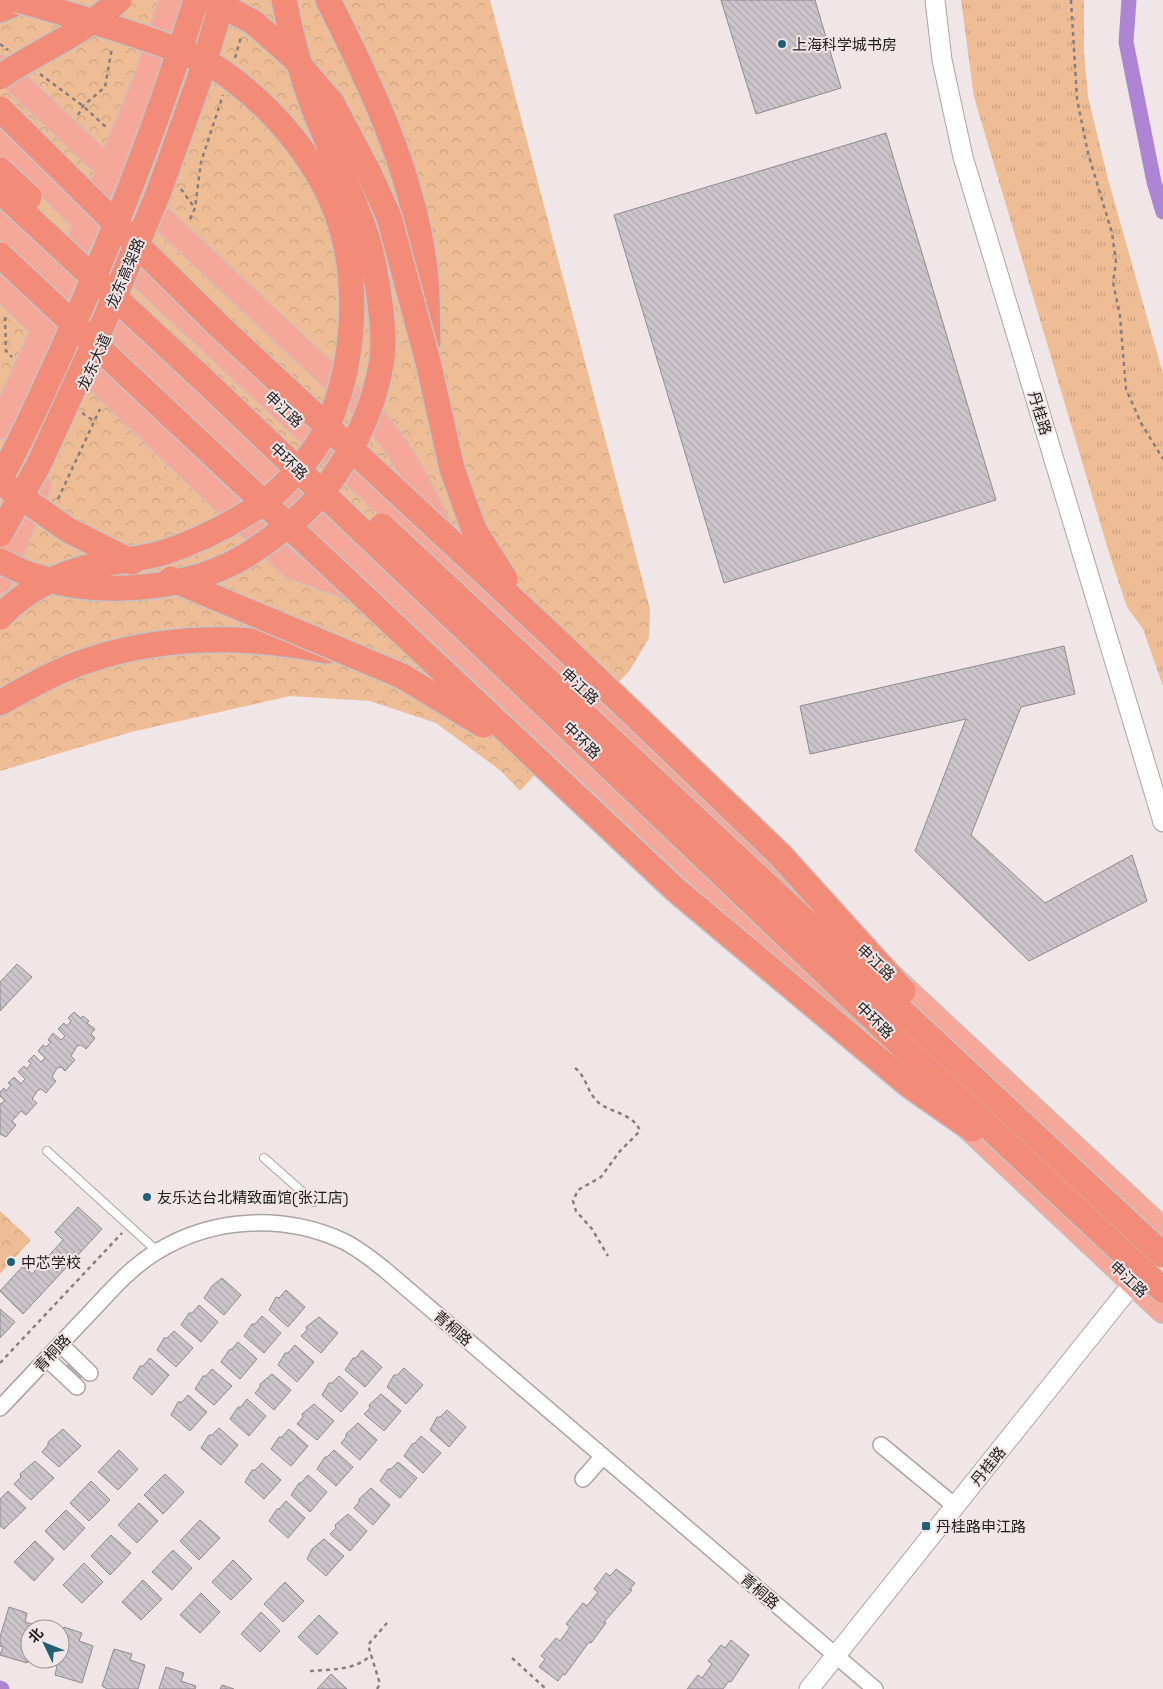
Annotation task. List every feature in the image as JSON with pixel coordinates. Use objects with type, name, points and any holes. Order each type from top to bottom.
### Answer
[{"type":"highway","points":[[0,617],[12,604],[28,593],[65,574],[92,566],[160,553],[212,533],[255,508],[298,471],[326,429],[345,378],[351,326],[352,279],[344,237],[325,187],[302,149],[268,107],[222,71],[190,55],[130,33],[18,0]]},
{"type":"highway","points":[[0,10],[25,0]]},
{"type":"highway","points":[[0,77],[70,37],[102,16],[119,0]]},
{"type":"highway","name":"龙东高架路","points":[[0,481],[82,306],[134,184],[174,72],[196,0]]},
{"type":"highway","points":[[211,0],[253,22],[292,56],[332,103],[368,170],[389,217],[428,362],[452,469],[474,530],[503,576],[548,633]]},
{"type":"highway","name":"龙东高架路","points":[[0,534],[39,464],[106,317],[158,194],[199,80],[223,0]]},
{"type":"highway","points":[[0,562],[34,576],[84,586],[127,589],[180,581],[240,559],[277,535],[312,504],[349,454],[371,403],[382,357],[380,300],[368,241],[315,113],[296,56],[284,0]]},
{"type":"highway","points":[[328,0],[348,39],[399,156],[413,205],[425,269],[428,362]]},
{"type":"highway","points":[[0,109],[218,325],[548,633],[780,855],[1001,1102]]},
{"type":"highway","name":"中环路","points":[[0,170],[1001,1102],[1163,1256]]},
{"type":"highway","name":"中环路","points":[[0,191],[208,384],[1033,1169],[1143,1282]]},
{"type":"highway","points":[[0,254],[676,890],[909,1085],[1033,1169]]},
{"type":"highway","points":[[0,481],[68,530],[147,569],[402,676],[441,698],[543,766]]},
{"type":"highway","points":[[0,703],[39,681],[89,660],[179,641],[241,638],[286,643],[362,658]]},
{"type":"main road","points":[[0,427],[110,170],[147,76],[171,0]]},
{"type":"main road","name":"龙东大道","points":[[0,581],[20,528],[174,179],[224,38],[234,0]]},
{"type":"main road","points":[[8,61],[110,170],[371,415],[393,440],[426,498],[458,570]]},
{"type":"main road","name":"申江路","points":[[0,139],[135,270],[1163,1230]]},
{"type":"main road","name":"申江路","points":[[0,223],[110,327],[1143,1282],[1163,1311]]},
{"type":"main road","points":[[0,287],[292,567],[380,598],[406,610],[452,643]]},
{"type":"street","name":"丹桂路","points":[[936,0],[942,60],[963,157],[1163,822]]},
{"type":"street","name":"丹桂路","points":[[944,0],[950,59],[970,154],[1163,796]]},
{"type":"street","name":"青桐路","points":[[0,1408],[124,1277],[157,1251],[200,1232],[225,1225],[253,1222],[300,1227],[344,1242],[384,1269],[876,1689]]},
{"type":"street","name":"丹桂路","points":[[822,1689],[839,1659],[955,1506],[1143,1282],[1163,1240]]},
{"type":"street","name":"丹桂路","points":[[809,1689],[839,1659],[1163,1256]]},
{"type":"street","points":[[60,1344],[90,1373]]},
{"type":"street","points":[[47,1358],[77,1387]]},
{"type":"street","points":[[881,1445],[955,1506]]},
{"type":"street","points":[[583,1479],[603,1456]]},
{"type":"lane","points":[[47,1151],[157,1251]]},
{"type":"lane","points":[[264,1158],[314,1202]]},
{"type":"path","points":[[1072,0],[1078,99],[1088,153],[1112,233],[1116,262],[1113,282],[1120,316],[1126,389],[1141,423],[1163,459]]},
{"type":"path","points":[[0,44],[8,61]]},
{"type":"path","points":[[38,72],[83,106],[121,142]]},
{"type":"path","points":[[174,179],[195,208]]},
{"type":"path","points":[[575,1068],[582,1074],[591,1096],[600,1104],[634,1121],[640,1131],[638,1136],[620,1151],[601,1177],[578,1190],[573,1201],[576,1211],[592,1229],[608,1256]]},
{"type":"path","points":[[0,1362],[129,1226]]},
{"type":"path","points":[[377,1689],[380,1684],[368,1645],[387,1623]]},
{"type":"path","points":[[310,1671],[347,1668],[365,1661],[371,1655]]},
{"type":"path","points":[[512,1658],[546,1689]]},
{"type":"green space","points":[[0,0],[490,0],[650,609],[649,638],[630,670],[520,791],[501,771],[436,723],[370,701],[290,696],[131,732],[0,771]]},
{"type":"green space","points":[[961,0],[1084,0],[1084,53],[1088,97],[1108,179],[1163,374],[1163,686],[1143,629],[1127,607],[1110,556],[974,97]]},
{"type":"green space","points":[[0,1211],[31,1240],[0,1274]]},
{"type":"building","name":"上海科学城书房","points":[[721,0],[815,0],[841,88],[756,114]]},
{"type":"building","points":[[886,133],[996,500],[724,583],[614,215]]},
{"type":"building","points":[[1064,646],[1075,694],[1021,707],[971,835],[1045,903],[1132,855],[1147,901],[1029,961],[915,851],[966,719],[810,754],[800,706]]},
{"type":"building","points":[[17,964],[32,977],[0,1011],[0,982]]},
{"type":"building","points":[[74,1012],[81,1018],[83,1016],[89,1021],[87,1023],[95,1029],[91,1034],[95,1038],[86,1049],[81,1045],[77,1046],[71,1056],[75,1060],[65,1071],[61,1067],[57,1068],[52,1077],[56,1081],[46,1093],[41,1089],[38,1090],[32,1099],[37,1103],[26,1115],[21,1111],[12,1121],[16,1125],[6,1137],[0,1134],[0,1104],[5,1101],[0,1096],[0,1092],[4,1088],[6,1091],[11,1085],[8,1083],[14,1077],[21,1084],[25,1079],[18,1072],[24,1066],[27,1069],[31,1063],[28,1061],[34,1055],[41,1062],[45,1058],[38,1051],[43,1045],[46,1047],[51,1042],[48,1040],[53,1033],[61,1040],[65,1036],[58,1029],[64,1023],[67,1026],[71,1021],[68,1018]]},
{"type":"building","points":[[78,1207],[102,1229],[23,1314],[0,1291],[23,1266],[32,1274],[63,1240],[55,1232]]},
{"type":"building","points":[[222,1278],[241,1295],[224,1315],[204,1298],[212,1286]]},
{"type":"building","points":[[286,1290],[305,1307],[288,1327],[269,1310],[276,1297],[279,1298]]},
{"type":"building","points":[[199,1305],[218,1322],[201,1342],[181,1325],[189,1313],[192,1313]]},
{"type":"building","points":[[0,1309],[15,1322],[0,1338]]},
{"type":"building","points":[[262,1316],[281,1333],[264,1353],[244,1336],[252,1324],[255,1324]]},
{"type":"building","points":[[319,1317],[338,1333],[321,1353],[301,1336],[307,1330],[306,1327]]},
{"type":"building","points":[[174,1331],[193,1348],[176,1367],[157,1350],[164,1338],[167,1338]]},
{"type":"building","points":[[238,1342],[257,1359],[240,1379],[221,1362],[229,1350]]},
{"type":"building","points":[[295,1345],[314,1362],[297,1382],[278,1365],[285,1353],[288,1353]]},
{"type":"building","points":[[362,1350],[382,1367],[365,1387],[345,1370],[353,1358],[356,1358]]},
{"type":"building","points":[[150,1358],[169,1375],[152,1395],[133,1378],[140,1366],[143,1366]]},
{"type":"building","points":[[72,1361],[85,1373],[77,1381],[64,1369]]},
{"type":"building","points":[[404,1368],[423,1385],[406,1404],[387,1387],[394,1375],[397,1375]]},
{"type":"building","points":[[212,1369],[232,1386],[214,1405],[195,1389],[203,1376],[206,1376]]},
{"type":"building","points":[[272,1374],[291,1390],[274,1410],[255,1393],[260,1384]]},
{"type":"building","points":[[339,1376],[358,1393],[341,1412],[322,1395],[329,1383],[332,1383]]},
{"type":"building","points":[[381,1394],[401,1411],[384,1431],[364,1414],[370,1408],[369,1405]]},
{"type":"building","points":[[188,1395],[207,1412],[190,1431],[171,1415],[178,1402],[182,1402]]},
{"type":"building","points":[[247,1399],[266,1416],[249,1436],[230,1419],[238,1407],[241,1407]]},
{"type":"building","points":[[314,1404],[334,1421],[317,1440],[297,1424],[303,1417],[302,1414]]},
{"type":"building","points":[[447,1410],[466,1427],[449,1447],[430,1430],[437,1417],[440,1417]]},
{"type":"building","points":[[358,1423],[377,1440],[360,1460],[341,1443],[346,1434]]},
{"type":"building","points":[[219,1428],[238,1445],[221,1465],[201,1448],[209,1435],[212,1435]]},
{"type":"building","points":[[63,1429],[81,1446],[59,1467],[42,1452],[48,1445],[48,1442]]},
{"type":"building","points":[[289,1429],[308,1446],[291,1466],[271,1449],[279,1437],[282,1437]]},
{"type":"building","points":[[421,1436],[441,1453],[423,1473],[404,1456],[412,1444]]},
{"type":"building","points":[[119,1450],[138,1469],[118,1490],[98,1472]]},
{"type":"building","points":[[334,1450],[353,1467],[336,1486],[317,1469],[325,1457]]},
{"type":"building","points":[[35,1461],[54,1478],[31,1500],[14,1484],[21,1477],[20,1474]]},
{"type":"building","points":[[398,1462],[417,1478],[400,1498],[380,1481],[388,1469],[391,1469]]},
{"type":"building","points":[[262,1463],[281,1480],[264,1499],[245,1482],[252,1470],[255,1470]]},
{"type":"building","points":[[165,1474],[184,1492],[163,1514],[144,1495]]},
{"type":"building","points":[[308,1475],[327,1492],[310,1512],[291,1495],[299,1483]]},
{"type":"building","points":[[91,1481],[110,1500],[89,1521],[70,1503]]},
{"type":"building","points":[[371,1488],[390,1505],[373,1525],[354,1508],[359,1499]]},
{"type":"building","points":[[8,1491],[26,1508],[4,1529],[0,1526],[0,1499]]},
{"type":"building","points":[[286,1501],[305,1518],[288,1538],[269,1521],[277,1509]]},
{"type":"building","points":[[139,1503],[158,1521],[137,1543],[118,1525]]},
{"type":"building","points":[[66,1510],[85,1528],[64,1550],[45,1531]]},
{"type":"building","points":[[348,1514],[367,1531],[350,1551],[330,1534],[336,1528],[335,1525]]},
{"type":"building","points":[[200,1520],[220,1538],[199,1560],[180,1541]]},
{"type":"building","points":[[111,1535],[131,1553],[110,1575],[91,1556]]},
{"type":"building","points":[[324,1539],[344,1556],[326,1576],[307,1559],[312,1549]]},
{"type":"building","points":[[35,1541],[54,1559],[34,1581],[14,1562]]},
{"type":"building","points":[[173,1550],[192,1568],[172,1590],[152,1572]]},
{"type":"building","points":[[233,1560],[252,1579],[231,1600],[212,1582]]},
{"type":"building","points":[[84,1563],[103,1582],[82,1603],[63,1585]]},
{"type":"building","points":[[616,1569],[635,1583],[630,1589],[632,1590],[604,1622],[606,1623],[591,1643],[589,1642],[565,1675],[563,1674],[558,1681],[539,1667],[545,1659],[541,1656],[556,1638],[560,1641],[570,1627],[566,1624],[583,1603],[587,1606],[598,1592],[594,1589],[606,1573],[610,1576]]},
{"type":"building","points":[[143,1580],[162,1599],[141,1620],[122,1602]]},
{"type":"building","points":[[285,1582],[304,1601],[283,1622],[264,1604]]},
{"type":"building","points":[[201,1593],[220,1612],[200,1633],[180,1615]]},
{"type":"building","points":[[9,1607],[27,1613],[26,1619],[20,1619],[20,1661],[0,1655],[3,1647],[0,1646],[0,1637]]},
{"type":"building","points":[[261,1612],[280,1631],[260,1652],[241,1634]]},
{"type":"building","points":[[319,1615],[338,1633],[317,1655],[298,1637]]},
{"type":"building","points":[[70,1629],[82,1633],[79,1641],[93,1646],[82,1683],[55,1675],[56,1669],[70,1669]]},
{"type":"building","points":[[731,1640],[749,1655],[731,1682],[729,1681],[723,1689],[687,1689],[698,1675],[702,1678],[712,1664],[708,1661],[721,1645],[725,1648]]},
{"type":"building","points":[[114,1649],[132,1654],[130,1660],[145,1665],[138,1689],[107,1689],[102,1686]]},
{"type":"building","points":[[166,1667],[184,1673],[181,1681],[196,1686],[195,1689],[159,1689]]},
{"type":"building","points":[[331,1674],[347,1689],[317,1689]]},
{"type":"building","points":[[222,1685],[234,1689],[220,1689]]},
{"type":"waterway","points":[[1129,0],[1126,42],[1154,182],[1163,212]]},
{"type":"place","name":"上海科学城书房","points":[[782,44]]},
{"type":"place","name":"友乐达台北精致面馆(张江店)","points":[[147,1197]]},
{"type":"place","name":"中芯学校","points":[[11,1262]]},
{"type":"place","name":"丹桂路申江路","points":[[926,1526]]}]
